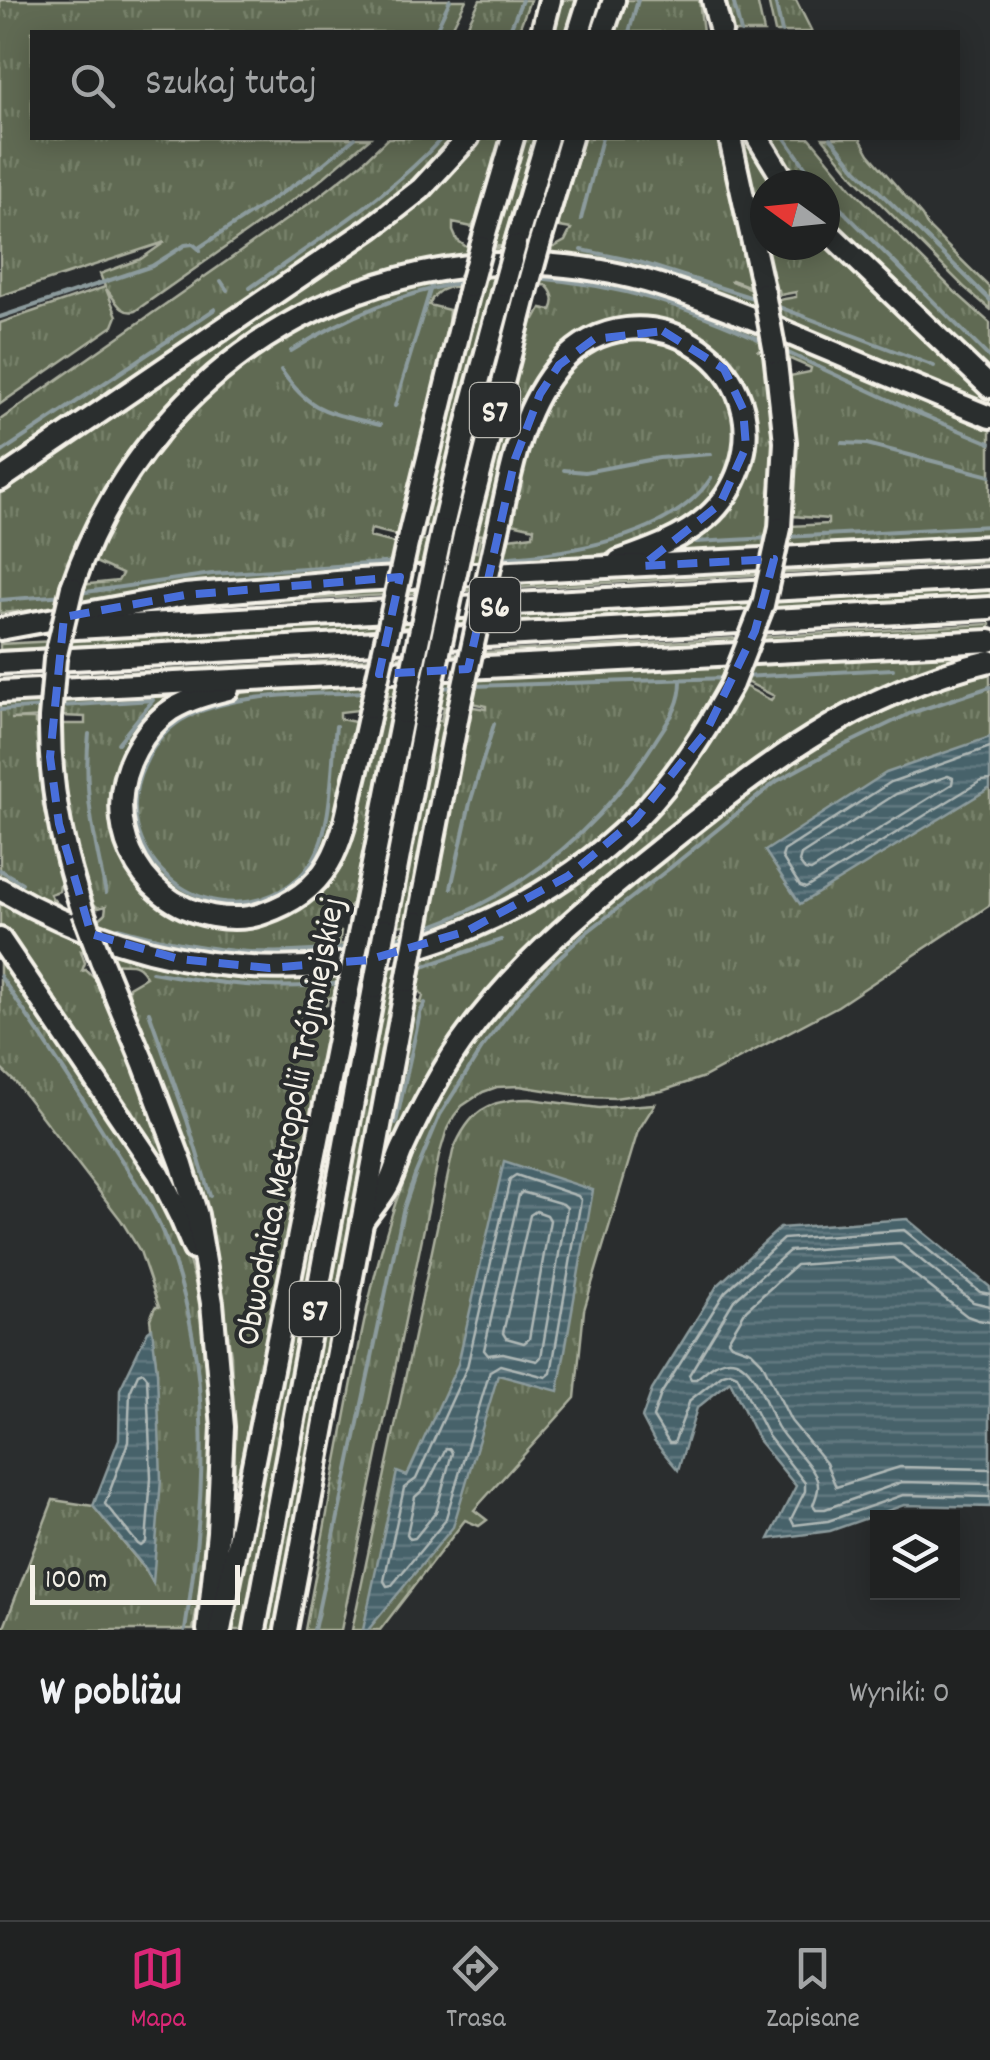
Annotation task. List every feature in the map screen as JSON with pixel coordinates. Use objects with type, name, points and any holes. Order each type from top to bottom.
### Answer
[{"type":"highway","points":[[542,30],[550,0]]},
{"type":"highway","points":[[580,30],[589,0]]},
{"type":"highway","points":[[605,30],[614,0]]},
{"type":"highway","points":[[712,0],[718,30]]},
{"type":"highway","points":[[0,480],[381,221],[433,177],[466,140]]},
{"type":"highway","points":[[268,680],[202,696],[168,712],[143,736],[128,763],[121,790],[120,820],[128,849],[147,879],[168,898],[197,913],[224,918],[254,916],[286,905],[316,881],[339,844],[470,286],[512,140]]},
{"type":"highway","name":"Obwodnica Metropolii Trójmiejskiej","points":[[220,1630],[421,624],[473,401],[546,140]]},
{"type":"highway","name":"Obwodnica Metropolii Trójmiejskiej","points":[[255,1630],[444,623],[528,285],[571,140]]},
{"type":"highway","points":[[0,889],[98,936],[152,953],[251,968],[304,968],[400,953],[467,931],[526,903],[568,876],[636,819],[706,732],[732,684],[763,605],[780,528],[784,442],[775,353],[730,140]]},
{"type":"highway","points":[[759,140],[778,170]]},
{"type":"highway","points":[[840,243],[990,387]]},
{"type":"highway","points":[[208,1630],[223,1427],[212,1303],[197,1215],[182,1165],[84,912],[59,824],[51,772],[55,659],[72,586],[98,524],[126,475],[167,421],[206,382],[250,347],[309,312],[351,294],[422,273],[478,265],[538,264],[646,281],[727,308],[990,417]]},
{"type":"highway","points":[[286,1630],[460,704],[526,424],[559,365],[581,346],[604,334],[630,328],[663,331],[698,346],[733,383],[746,428],[742,460],[728,493],[708,516],[672,540],[605,566]]},
{"type":"highway","points":[[0,631],[218,591],[990,547]]},
{"type":"highway","name":"S6","points":[[0,631],[990,578]]},
{"type":"highway","name":"S6","points":[[0,663],[990,608]]},
{"type":"highway","points":[[0,692],[990,641]]},
{"type":"highway","points":[[362,1222],[388,1186],[424,1106],[459,1047],[517,974],[575,918],[719,801],[802,741],[890,694],[990,661]]},
{"type":"highway","points":[[0,939],[158,1174],[181,1218],[212,1303]]},
{"type":"highlighted area","points":[[663,331],[724,369],[743,409],[746,447],[720,504],[642,566],[774,559],[755,631],[706,732],[636,819],[568,876],[467,931],[368,960],[269,968],[179,959],[91,934],[59,824],[50,757],[64,617],[185,595],[400,577],[379,674],[468,669],[515,459],[540,394],[559,365],[594,339]]},
{"type":"green space","points":[[0,0],[466,0],[451,30],[30,30],[30,140],[368,140],[318,182],[135,311],[122,308],[106,289],[117,316],[113,326],[0,404],[0,323],[105,287],[100,274],[141,259],[165,242],[0,296]]},
{"type":"green space","points":[[480,0],[530,0],[519,30],[465,30]]},
{"type":"green space","points":[[560,0],[576,0],[567,30],[551,30]]},
{"type":"green space","points":[[627,0],[699,0],[703,30],[617,30]]},
{"type":"green space","points":[[723,0],[757,0],[764,30],[729,30]]},
{"type":"green space","points":[[768,0],[796,0],[811,30],[775,30]]},
{"type":"green space","points":[[386,140],[451,140],[413,180],[366,218],[0,466],[0,420],[363,162]]},
{"type":"green space","points":[[477,140],[504,140],[481,219],[477,218],[472,227],[453,223],[457,240],[469,249],[554,247],[565,241],[571,229],[558,224],[583,140],[722,140],[752,278],[751,287],[731,281],[779,300],[796,297],[796,292],[780,295],[779,290],[775,291],[768,260],[840,260],[840,251],[990,393],[990,405],[736,299],[628,265],[512,252],[427,260],[345,284],[269,322],[201,372],[142,434],[95,506],[61,587],[118,581],[122,574],[91,560],[123,497],[186,414],[238,367],[307,323],[351,304],[395,289],[489,273],[583,277],[654,292],[747,325],[990,426],[990,541],[648,559],[649,555],[700,530],[725,507],[740,484],[751,435],[748,410],[726,365],[708,347],[685,333],[648,323],[600,330],[557,359],[524,413],[492,536],[477,534],[490,540],[533,535],[534,528],[508,522],[525,452],[544,401],[554,386],[588,353],[625,338],[662,340],[695,355],[721,381],[736,414],[737,452],[719,492],[698,514],[659,537],[616,551],[574,559],[226,583],[0,613],[0,490],[381,231],[438,184]],"holes":[[[546,285],[553,297],[551,310],[541,308],[535,319],[531,318],[472,536],[480,538],[477,552],[422,540],[425,527],[418,526],[412,550],[394,551],[395,543],[369,537],[371,529],[400,536],[452,324],[448,323],[449,310],[429,305],[432,298],[448,288],[475,287],[416,523],[434,528],[461,399],[491,287],[512,286],[450,532],[456,533],[519,286]],[[765,348],[811,368],[810,372],[790,376],[796,443],[793,516],[828,519],[828,524],[772,527],[772,394],[766,350],[757,351]]]},
{"type":"green space","points":[[516,140],[533,140],[502,246],[486,247]]},
{"type":"green space","points":[[742,140],[753,140],[771,170],[750,170],[750,175]]},
{"type":"green space","points":[[768,140],[812,140],[836,170],[787,170]]},
{"type":"green space","points":[[825,140],[861,140],[928,227],[990,288],[990,309],[964,287],[854,177]]},
{"type":"green space","points":[[840,174],[990,323],[990,377],[840,232]]},
{"type":"green space","points":[[990,553],[990,562],[167,607],[185,600]]},
{"type":"green space","points":[[990,590],[990,596],[0,650],[0,644]]},
{"type":"green space","points":[[990,624],[990,633],[0,687],[0,679]]},
{"type":"green space","points":[[982,652],[894,684],[816,724],[742,774],[575,907],[497,982],[476,1008],[438,1063],[377,1184],[409,1013],[423,996],[418,989],[420,978],[402,982],[278,1630],[268,1630],[387,985],[365,990],[247,1630],[229,1630],[355,992],[328,998],[327,1005],[316,1007],[309,1017],[322,1020],[327,1033],[235,1482],[231,1355],[209,1231],[171,1112],[125,1000],[129,998],[129,987],[146,977],[135,965],[108,962],[81,951],[85,963],[82,971],[95,975],[159,1134],[176,1191],[0,931],[0,902],[114,954],[154,965],[246,978],[334,976],[419,960],[498,930],[571,887],[638,831],[695,764],[744,686],[771,700],[774,696],[749,683],[724,685],[676,760],[619,824],[553,876],[481,917],[403,945],[320,959],[234,959],[146,943],[108,931],[0,879],[0,700],[186,690],[141,726],[118,767],[112,811],[122,854],[146,890],[181,917],[225,927],[275,918],[309,899],[334,871],[350,836],[376,708],[340,712],[340,719],[360,723],[338,830],[316,871],[281,900],[248,911],[209,910],[176,896],[150,872],[133,842],[126,809],[129,774],[145,743],[174,716],[194,705],[261,690]],"holes":[[[389,695],[444,707],[441,721],[433,720],[398,926],[414,923],[452,725],[452,705],[472,703],[486,709],[467,706],[431,898],[435,899],[430,926],[339,945],[341,932],[330,924],[328,912],[343,914],[352,904],[394,711],[385,709]],[[85,717],[85,724],[57,724],[58,747],[67,814],[88,903],[98,908],[106,906],[105,914],[98,920],[64,908],[50,894],[59,891],[61,880],[43,805],[38,724],[35,719],[11,719]]]},
{"type":"green space","points":[[990,673],[990,905],[838,1006],[704,1077],[662,1091],[615,1098],[519,1086],[497,1087],[462,1106],[454,1116],[439,1156],[341,1630],[305,1630],[368,1304],[394,1206],[433,1113],[490,1023],[534,973],[582,928],[756,788],[864,721]]},
{"type":"green space","points":[[410,715],[416,716],[377,931],[367,933]]},
{"type":"green space","points":[[0,953],[158,1188],[181,1238],[197,1292],[207,1347],[212,1463],[193,1630],[3,1630],[53,1500],[93,1506],[152,1581],[157,1372],[150,1319],[155,1307],[159,1307],[140,1251],[121,1220],[16,1083],[0,1068]]},
{"type":"green space","points":[[530,1099],[599,1108],[655,1104],[638,1131],[584,1310],[575,1398],[474,1510],[487,1520],[479,1526],[465,1520],[380,1630],[352,1630],[453,1151],[466,1126],[481,1110],[502,1102]]},
{"type":"water","points":[[990,737],[990,788],[800,904],[765,851],[886,773]]},
{"type":"water","points":[[504,1161],[593,1190],[558,1391],[498,1375],[453,1527],[368,1630],[363,1630],[397,1472],[407,1476],[458,1364]]},
{"type":"water","points":[[907,1219],[990,1287],[990,1507],[904,1505],[870,1510],[870,1517],[830,1531],[769,1539],[796,1486],[759,1441],[730,1381],[697,1408],[678,1470],[654,1441],[642,1418],[652,1390],[717,1286],[780,1228]]},
{"type":"water","points":[[152,1328],[161,1479],[153,1583],[93,1506],[119,1439],[120,1389]]},
{"type":"waterway","points":[[436,30],[450,0]]},
{"type":"waterway","points":[[510,30],[522,0]]},
{"type":"waterway","points":[[630,30],[638,0]]},
{"type":"waterway","points":[[733,0],[740,30]]},
{"type":"waterway","points":[[775,0],[782,30]]},
{"type":"waterway","points":[[200,247],[312,173],[353,140]]},
{"type":"waterway","points":[[250,288],[374,199],[440,140]]},
{"type":"waterway","points":[[581,219],[601,140]]},
{"type":"waterway","points":[[786,140],[807,170]]},
{"type":"waterway","points":[[833,140],[857,170],[990,300]]},
{"type":"waterway","points":[[840,208],[990,358]]},
{"type":"waterway","points":[[0,317],[152,266],[185,245],[193,244],[200,250]]},
{"type":"waterway","points":[[582,250],[639,262],[756,299]]},
{"type":"waterway","points":[[537,278],[599,286],[655,300],[767,343]]},
{"type":"waterway","points":[[221,281],[227,290]]},
{"type":"waterway","points":[[291,351],[374,308],[463,282]]},
{"type":"waterway","points":[[395,406],[431,287]]},
{"type":"waterway","points":[[774,305],[934,366]]},
{"type":"waterway","points":[[0,453],[215,309]]},
{"type":"waterway","points":[[784,351],[990,443]]},
{"type":"waterway","points":[[281,370],[303,396],[323,410],[380,425]]},
{"type":"waterway","points":[[842,443],[867,444],[990,476]]},
{"type":"waterway","points":[[564,470],[585,472],[659,458],[711,454]]},
{"type":"waterway","points":[[497,558],[584,547],[643,529],[693,499],[711,478]]},
{"type":"waterway","points":[[786,537],[990,526]]},
{"type":"waterway","points":[[696,542],[771,538]]},
{"type":"waterway","points":[[79,593],[212,574],[398,562]]},
{"type":"waterway","points":[[0,600],[65,595]]},
{"type":"waterway","points":[[743,677],[893,669]]},
{"type":"waterway","points":[[473,686],[728,678]]},
{"type":"waterway","points":[[422,930],[458,916],[524,879],[582,832],[632,775],[654,743],[676,707],[681,681]]},
{"type":"waterway","points":[[438,688],[458,687]]},
{"type":"waterway","points":[[314,1630],[403,1211],[440,1115],[482,1048],[521,997],[587,932],[777,781],[911,713],[990,687]]},
{"type":"waterway","points":[[336,726],[330,795],[320,846],[310,865],[290,885],[249,901],[219,901],[191,892],[167,876],[149,854],[137,827],[135,797],[148,758],[174,725],[210,708],[254,698],[368,692]]},
{"type":"waterway","points":[[60,706],[153,700],[118,743]]},
{"type":"waterway","points":[[0,710],[45,707]]},
{"type":"waterway","points":[[451,888],[470,803],[494,724]]},
{"type":"waterway","points":[[89,734],[89,795],[106,893]]},
{"type":"waterway","points":[[0,870],[22,883]]},
{"type":"waterway","points":[[118,928],[233,951],[350,947]]},
{"type":"waterway","points":[[389,940],[409,934]]},
{"type":"waterway","points":[[419,968],[501,940]]},
{"type":"waterway","points":[[152,972],[246,985],[341,983]]},
{"type":"waterway","points":[[0,976],[145,1197],[180,1280],[191,1329],[201,1429],[198,1531],[185,1630]]},
{"type":"waterway","points":[[396,1123],[425,1003]]},
{"type":"waterway","points":[[149,1012],[210,1196]]}]
